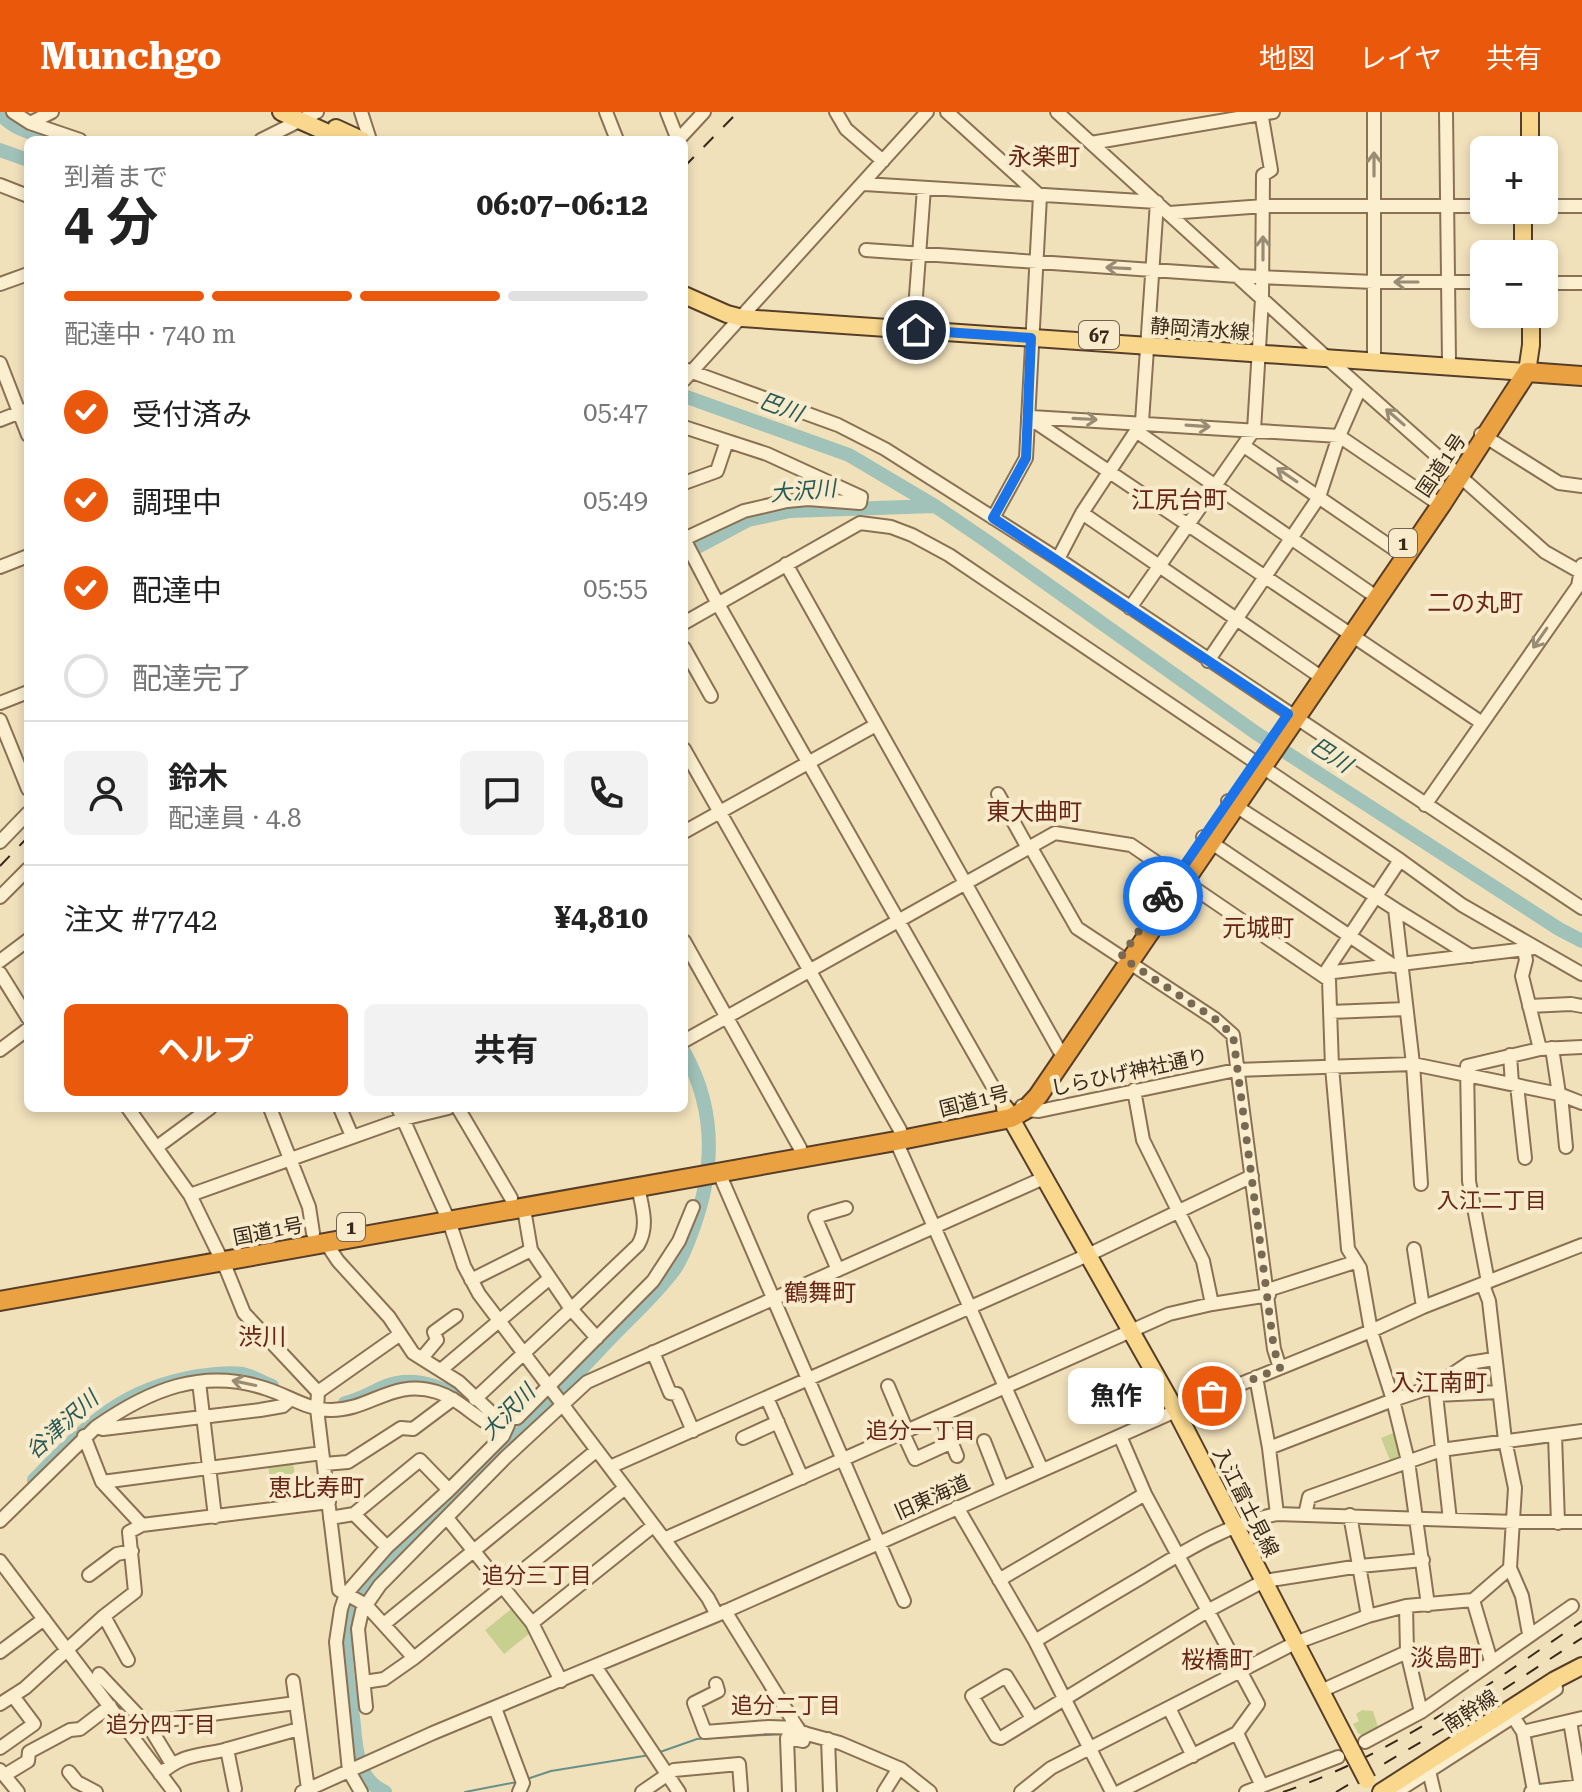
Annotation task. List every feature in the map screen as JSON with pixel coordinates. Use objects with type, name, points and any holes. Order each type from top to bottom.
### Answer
[{"type":"highway","points":[[1522,368],[1582,369]]},
{"type":"highway","points":[[1522,368],[1582,376]]},
{"type":"highway","name":"国道1号","points":[[1016,1110],[1290,719],[1482,435],[1522,368]]},
{"type":"highway","name":"国道1号","points":[[1290,719],[1315,673],[1347,632],[1369,592],[1433,500],[1457,472]]},
{"type":"highway","name":"国道1号","points":[[0,1301],[320,1238],[898,1136],[1016,1110],[1038,1096],[1124,959]]},
{"type":"highway","name":"国道1号","points":[[517,1204],[638,1187],[800,1148],[898,1136]]},
{"type":"highway","name":"国道1号","points":[[0,1288],[220,1257]]},
{"type":"main road","points":[[281,112],[307,115],[353,136]]},
{"type":"main road","points":[[1523,112],[1523,136]]},
{"type":"main road","points":[[1530,112],[1530,136]]},
{"type":"main road","points":[[307,115],[338,136]]},
{"type":"main road","name":"静岡清水線","points":[[688,288],[746,314],[1522,368]]},
{"type":"main road","name":"静岡清水線","points":[[688,297],[727,314],[914,323],[1032,335]]},
{"type":"main road","points":[[1522,368],[1523,328]]},
{"type":"main road","points":[[1522,368],[1529,328]]},
{"type":"main road","name":"静岡清水線","points":[[1323,354],[1374,354],[1522,368]]},
{"type":"main road","name":"入江富士見線","points":[[1016,1110],[1046,1177],[1176,1411],[1321,1691],[1346,1756],[1370,1786]]},
{"type":"main road","name":"南幹線","points":[[1381,1792],[1555,1680],[1582,1666]]},
{"type":"street","points":[[13,112],[30,123],[68,136]]},
{"type":"street","points":[[30,123],[52,112]]},
{"type":"street","points":[[361,112],[369,136]]},
{"type":"street","points":[[606,112],[615,136]]},
{"type":"street","points":[[667,112],[676,136]]},
{"type":"street","points":[[682,136],[704,112]]},
{"type":"street","points":[[836,112],[846,129],[883,161]]},
{"type":"street","points":[[688,373],[746,314],[927,112]]},
{"type":"street","points":[[947,112],[1040,196]]},
{"type":"street","points":[[1057,112],[1360,388],[1581,581]]},
{"type":"street","points":[[1374,112],[1374,354]]},
{"type":"street","points":[[1446,112],[1449,361]]},
{"type":"street","points":[[1091,143],[1265,113],[1271,170],[1263,175],[1263,277],[1254,430],[1130,608]]},
{"type":"street","points":[[268,136],[307,115]]},
{"type":"street","points":[[864,184],[1157,202]]},
{"type":"street","points":[[0,185],[24,194]]},
{"type":"street","points":[[914,323],[924,188]]},
{"type":"street","points":[[993,518],[1026,458],[1040,196]]},
{"type":"street","points":[[1058,559],[1082,513],[1139,427],[1157,202]]},
{"type":"street","points":[[1169,213],[1264,206],[1470,206]]},
{"type":"street","points":[[1558,206],[1582,206]]},
{"type":"street","points":[[866,250],[1238,276],[1374,282],[1470,282]]},
{"type":"street","points":[[0,284],[24,275]]},
{"type":"street","points":[[1558,283],[1582,283]]},
{"type":"street","points":[[0,363],[24,411],[0,420]]},
{"type":"street","points":[[688,374],[838,425],[885,449],[1058,559],[1290,719],[1582,908]]},
{"type":"street","points":[[1208,661],[1319,497],[1339,436],[1360,388]]},
{"type":"street","points":[[1028,417],[1139,427],[1339,436],[1433,500]]},
{"type":"street","points":[[1028,417],[1482,723]]},
{"type":"street","points":[[1139,427],[1215,485],[1369,592]]},
{"type":"street","points":[[688,428],[815,474],[861,497],[860,521]]},
{"type":"street","points":[[1482,435],[1559,483],[1582,486]]},
{"type":"street","points":[[688,482],[717,471],[727,441]]},
{"type":"street","points":[[1244,446],[1397,551]]},
{"type":"street","points":[[688,539],[744,511],[787,501],[808,499],[860,503]]},
{"type":"street","points":[[1082,513],[1315,673]]},
{"type":"street","points":[[688,621],[860,521],[912,535],[949,555],[1259,763],[1529,949],[1582,974]]},
{"type":"street","points":[[688,546],[898,921],[1016,1110]]},
{"type":"street","points":[[0,567],[24,558]]},
{"type":"street","points":[[786,564],[1059,1050]]},
{"type":"street","points":[[1425,805],[1581,581],[1582,565]]},
{"type":"street","points":[[688,655],[711,696]]},
{"type":"street","points":[[0,703],[24,694]]},
{"type":"street","points":[[0,720],[24,779]]},
{"type":"street","points":[[688,830],[876,725]]},
{"type":"street","points":[[688,756],[898,1136],[934,1228],[1042,1470]]},
{"type":"street","points":[[998,794],[1077,928],[1215,1019],[1233,1035],[1274,1349],[1280,1368]]},
{"type":"street","points":[[1232,803],[1471,956]]},
{"type":"street","points":[[0,842],[24,817]]},
{"type":"street","points":[[688,1039],[1055,833],[1131,845],[1326,973],[1329,980],[1332,1067],[1348,1249],[1360,1268],[1371,1331],[1408,1461],[1428,1605]]},
{"type":"street","points":[[1206,840],[1398,965]]},
{"type":"street","points":[[1326,973],[1400,860]]},
{"type":"street","points":[[0,897],[24,873]]},
{"type":"street","points":[[1395,909],[1398,965],[1413,1064],[1421,1184]]},
{"type":"street","points":[[0,961],[24,943]]},
{"type":"street","points":[[688,948],[800,1148]]},
{"type":"street","points":[[1326,973],[1529,949]]},
{"type":"street","points":[[1529,949],[1522,976],[1529,1006],[1560,1094],[1566,1147]]},
{"type":"street","points":[[0,973],[24,1012]]},
{"type":"street","points":[[1529,1006],[1582,1006]]},
{"type":"street","points":[[1330,1012],[1406,1009]]},
{"type":"street","points":[[0,1050],[24,1032]]},
{"type":"street","points":[[1529,1634],[1522,1596],[1510,1568],[1515,1488],[1505,1440],[1489,1301],[1469,1181],[1466,1073],[1467,1066],[1510,1055],[1546,1048],[1582,1047]]},
{"type":"street","points":[[1510,1055],[1525,1158]]},
{"type":"street","name":"しらひげ神社通り","points":[[1016,1110],[1039,1111],[1236,1070],[1413,1064],[1560,1094],[1582,1103]]},
{"type":"street","points":[[1134,1090],[1143,1140],[1203,1261],[1212,1304]]},
{"type":"street","points":[[131,1112],[190,1195],[244,1313],[318,1392],[317,1409],[339,1590],[366,1605],[414,1658]]},
{"type":"street","points":[[157,1147],[205,1112]]},
{"type":"street","points":[[272,1112],[320,1238],[389,1317],[413,1353],[442,1369],[496,1417],[517,1418],[653,1281],[669,1261],[693,1207]]},
{"type":"street","points":[[342,1112],[352,1136]]},
{"type":"street","points":[[460,1112],[517,1204],[531,1250],[571,1309],[597,1338]]},
{"type":"street","points":[[190,1195],[352,1136],[401,1113],[471,1280],[721,1613],[802,1730],[803,1741],[787,1738],[789,1792]]},
{"type":"street","points":[[710,1171],[773,1298],[904,1601]]},
{"type":"street","points":[[610,1467],[1090,1254],[1252,1176]]},
{"type":"street","points":[[366,1707],[358,1629],[366,1605],[380,1585],[506,1457],[587,1382],[1046,1177]]},
{"type":"street","points":[[475,1399],[638,1245],[645,1222],[638,1187]]},
{"type":"street","points":[[838,1270],[815,1217],[846,1208]]},
{"type":"street","name":"旧東海道","points":[[305,1791],[721,1613],[1176,1411],[1423,1307],[1582,1245]]},
{"type":"street","points":[[1414,1249],[1423,1307]]},
{"type":"street","points":[[471,1280],[531,1250]]},
{"type":"street","points":[[664,1539],[1169,1314],[1268,1292],[1355,1262]]},
{"type":"street","points":[[442,1369],[550,1278]]},
{"type":"street","points":[[422,1358],[437,1340],[434,1332],[456,1316]]},
{"type":"street","points":[[318,1392],[399,1335]]},
{"type":"street","points":[[653,1352],[670,1393],[677,1394],[693,1431]]},
{"type":"street","points":[[1435,1391],[1469,1363],[1494,1359]]},
{"type":"street","points":[[1256,1377],[1277,1514]]},
{"type":"street","points":[[0,1521],[96,1427],[134,1401],[154,1392],[199,1382],[236,1380],[275,1391],[317,1409],[347,1409],[409,1387],[437,1391],[491,1427],[505,1431]]},
{"type":"street","points":[[199,1382],[215,1517]]},
{"type":"street","points":[[888,1386],[915,1459],[952,1442]]},
{"type":"street","points":[[1435,1391],[1450,1520]]},
{"type":"street","points":[[1269,1448],[1393,1400],[1435,1391],[1499,1392]]},
{"type":"street","points":[[767,1398],[802,1478]]},
{"type":"street","points":[[96,1427],[103,1429],[203,1418],[283,1406],[291,1399]]},
{"type":"street","points":[[102,1482],[209,1467],[323,1459],[348,1462],[401,1428],[413,1429],[453,1399]]},
{"type":"street","points":[[941,1416],[957,1456]]},
{"type":"street","points":[[361,1792],[349,1771],[336,1642],[337,1625],[349,1595],[387,1547],[449,1490],[505,1431],[511,1418]]},
{"type":"street","points":[[743,1438],[778,1422]]},
{"type":"street","points":[[1305,1515],[1309,1497],[1441,1450],[1582,1431]]},
{"type":"street","points":[[1555,1435],[1558,1523]]},
{"type":"street","points":[[84,1436],[102,1482],[142,1525]]},
{"type":"street","points":[[1119,1792],[1237,1733],[1258,1704],[1145,1494],[1120,1436]]},
{"type":"street","points":[[984,1441],[1002,1487]]},
{"type":"street","points":[[384,1624],[597,1450]]},
{"type":"street","points":[[330,1518],[354,1514],[420,1460],[449,1490]]},
{"type":"street","points":[[364,1682],[384,1679],[414,1658],[625,1488]]},
{"type":"street","points":[[999,1580],[1145,1494]]},
{"type":"street","points":[[0,1704],[135,1592],[129,1532],[142,1525],[329,1502]]},
{"type":"street","points":[[957,1507],[1035,1641],[1112,1792]]},
{"type":"street","points":[[354,1514],[387,1547]]},
{"type":"street","points":[[1035,1641],[1177,1555],[1236,1525],[1277,1514],[1582,1522]]},
{"type":"street","points":[[1350,1515],[1368,1616]]},
{"type":"street","points":[[447,1518],[532,1623],[561,1681]]},
{"type":"street","points":[[532,1623],[653,1526]]},
{"type":"street","points":[[89,1575],[117,1554],[132,1551]]},
{"type":"street","points":[[1032,1718],[1006,1676],[972,1696],[996,1736],[1001,1738],[1209,1610],[1264,1581],[1423,1560]]},
{"type":"street","points":[[0,1561],[174,1792]]},
{"type":"street","points":[[1021,1792],[1051,1768],[1295,1643],[1368,1616],[1406,1606],[1473,1600],[1510,1568]]},
{"type":"street","points":[[1473,1600],[1491,1661]]},
{"type":"street","points":[[1406,1606],[1407,1652],[1421,1712]]},
{"type":"street","points":[[1365,1742],[1421,1712],[1572,1606]]},
{"type":"street","points":[[104,1616],[128,1660]]},
{"type":"street","points":[[0,1652],[44,1619]]},
{"type":"street","points":[[1321,1691],[1407,1652]]},
{"type":"street","points":[[595,1666],[679,1792]]},
{"type":"street","points":[[99,1674],[150,1728],[172,1764]]},
{"type":"street","points":[[1396,1792],[1556,1689],[1555,1680]]},
{"type":"street","points":[[293,1681],[305,1791]]},
{"type":"street","points":[[716,1684],[718,1691],[694,1703],[705,1732],[802,1730],[899,1768],[930,1792]]},
{"type":"street","points":[[0,1748],[34,1724],[13,1696]]},
{"type":"street","points":[[18,1792],[2,1772],[28,1761],[29,1752],[62,1733],[80,1729],[123,1698]]},
{"type":"street","points":[[150,1728],[167,1720],[296,1703]]},
{"type":"street","points":[[495,1708],[523,1783],[519,1792]]},
{"type":"street","points":[[1169,1708],[1193,1756]]},
{"type":"street","points":[[1514,1718],[1523,1732],[1532,1792],[1577,1788],[1576,1720],[1523,1732]]},
{"type":"street","points":[[160,1774],[190,1755],[227,1749],[299,1729]]},
{"type":"street","points":[[1237,1733],[1262,1786]]},
{"type":"street","points":[[828,1739],[830,1792]]},
{"type":"street","points":[[227,1749],[235,1789]]},
{"type":"street","points":[[1246,1792],[1346,1756]]},
{"type":"street","points":[[642,1792],[674,1770],[739,1764],[741,1790]]},
{"type":"street","points":[[884,1792],[899,1768]]},
{"type":"street","points":[[1429,1771],[1434,1792]]},
{"type":"street","points":[[69,1772],[77,1782],[96,1792]]},
{"type":"green space","points":[[1398,1431],[1403,1458],[1391,1463],[1381,1438]]},
{"type":"green space","points":[[293,1460],[298,1504],[273,1507],[268,1463]]},
{"type":"green space","points":[[515,1606],[534,1630],[504,1654],[485,1630]]},
{"type":"green space","points":[[1362,1710],[1373,1711],[1379,1730],[1365,1737],[1358,1733],[1353,1724],[1359,1721],[1356,1714]]},
{"type":"waterway","points":[[0,113],[18,127],[41,136]]},
{"type":"waterway","name":"巴川","points":[[0,150],[24,159]]},
{"type":"waterway","name":"巴川","points":[[688,397],[849,455],[935,506],[1256,733],[1582,941]]},
{"type":"waterway","name":"大沢川","points":[[688,552],[748,520],[790,511],[934,506]]},
{"type":"waterway","name":"大沢川","points":[[385,1792],[369,1781],[358,1755],[346,1653],[350,1612],[373,1580],[649,1299],[677,1265],[701,1204],[708,1160],[702,1094],[688,1060]]},
{"type":"waterway","name":"谷津沢川","points":[[34,1480],[89,1426],[126,1400],[147,1390],[199,1376],[227,1373],[247,1375],[272,1386]]},
{"type":"waterway","name":"谷津沢川","points":[[345,1403],[386,1386],[411,1382],[424,1383],[448,1392],[480,1412]]},
{"type":"waterway","points":[[660,1752],[697,1739],[783,1734]]},
{"type":"waterway","points":[[527,1779],[551,1771],[650,1755]]},
{"type":"waterway","points":[[465,1792],[517,1782]]},
{"type":"railway","points":[[688,163],[738,112]]},
{"type":"railway","points":[[0,866],[24,841]]},
{"type":"railway","points":[[1283,1792],[1323,1777],[1401,1739],[1582,1621]]},
{"type":"railway","points":[[1336,1792],[1443,1729],[1582,1638]]},
{"type":"way so far","points":[[1163,896],[1121,957],[1215,1019],[1233,1035],[1274,1349],[1280,1368],[1212,1396]]},
{"type":"place","name":"魚作","points":[[1212,1396]]},
{"type":"district","name":"永楽町","points":[[1044,157]]},
{"type":"district","name":"江尻台町","points":[[1179,500]]},
{"type":"district","name":"二の丸町","points":[[1475,603]]},
{"type":"district","name":"東大曲町","points":[[1034,812]]},
{"type":"district","name":"元城町","points":[[1258,928]]},
{"type":"district","name":"入江二丁目","points":[[1492,1200]]},
{"type":"district","name":"鶴舞町","points":[[820,1293]]},
{"type":"district","name":"渋川","points":[[262,1337]]},
{"type":"district","name":"入江南町","points":[[1439,1383]]},
{"type":"district","name":"追分一丁目","points":[[921,1430]]},
{"type":"district","name":"恵比寿町","points":[[316,1488]]},
{"type":"district","name":"追分三丁目","points":[[537,1575]]},
{"type":"district","name":"淡島町","points":[[1446,1658]]},
{"type":"district","name":"桜橋町","points":[[1217,1660]]},
{"type":"district","name":"追分二丁目","points":[[786,1705]]},
{"type":"district","name":"追分四丁目","points":[[161,1724]]},
{"type":"route","points":[[916,330],[1031,338],[1026,458],[993,518],[1288,714],[1163,896]]}]
